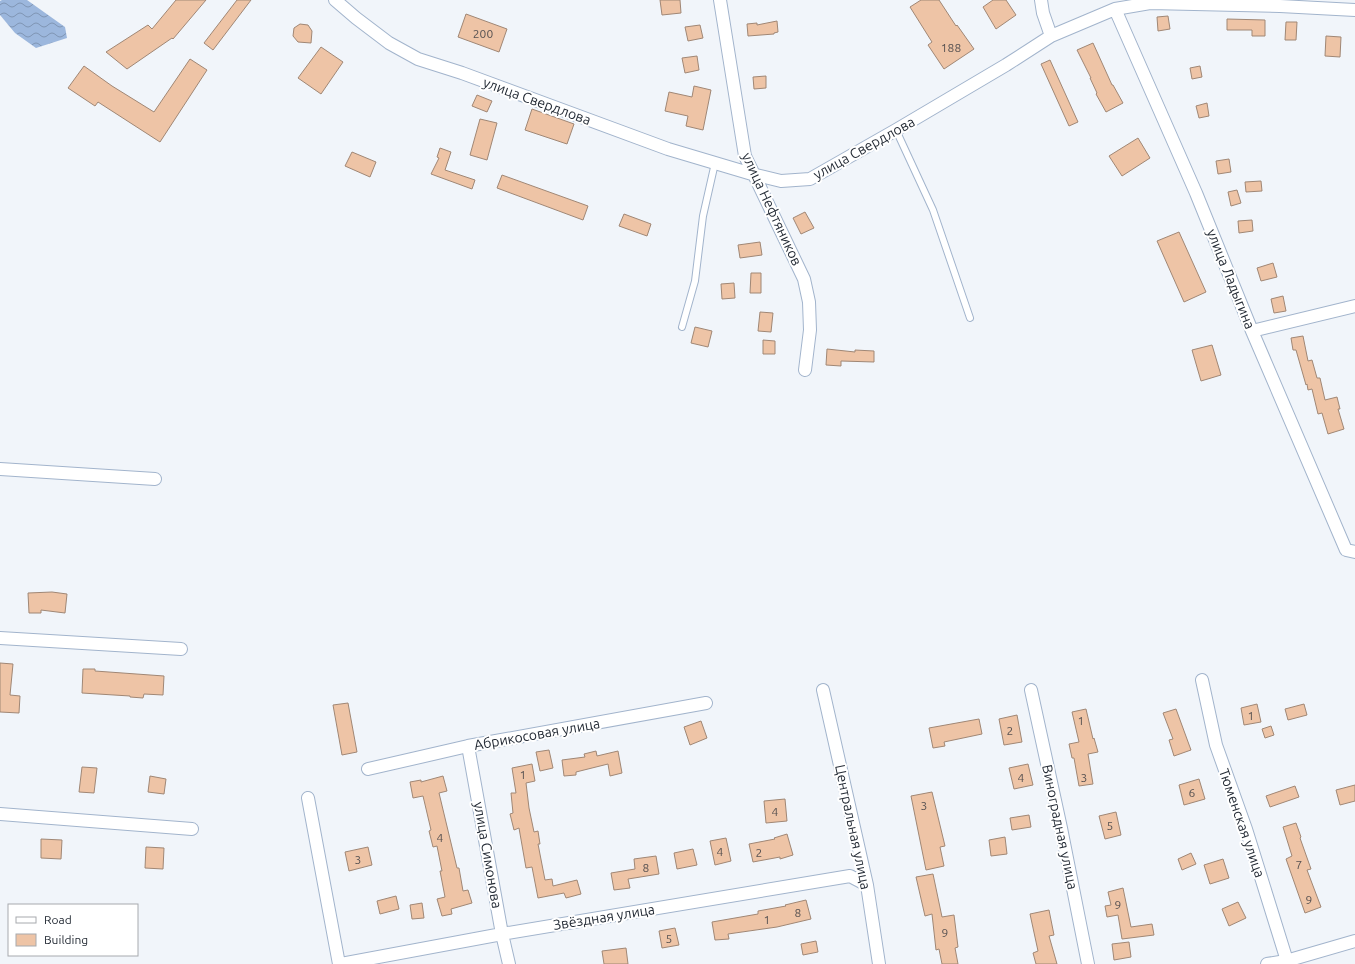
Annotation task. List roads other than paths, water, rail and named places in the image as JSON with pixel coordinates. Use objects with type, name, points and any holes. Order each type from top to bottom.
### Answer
[{"type":"street","name":"улица Свердлова","points":[[335,0],[389,43],[418,59],[668,149],[781,181],[810,179],[1006,65],[1051,36],[1115,9],[1150,3],[1281,3],[1355,10]]},
{"type":"street","name":"улица Нефтяников","points":[[720,0],[745,156],[752,174],[804,279],[809,302],[810,330],[805,370]]},
{"type":"street","points":[[1041,0],[1043,13],[1051,36]]},
{"type":"street","name":"улица Ладыгина","points":[[1115,9],[1196,193],[1252,331],[1350,551]]},
{"type":"street","points":[[1252,331],[1355,306]]},
{"type":"street","points":[[0,469],[155,479]]},
{"type":"street","points":[[0,638],[181,649]]},
{"type":"street","name":"Тюменская улица","points":[[1202,680],[1216,745],[1246,829],[1287,962]]},
{"type":"street","name":"Центральная улица","points":[[823,690],[867,885],[879,964]]},
{"type":"street","name":"Виноградная улица","points":[[1031,690],[1061,828],[1088,964]]},
{"type":"street","name":"Абрикосовая улица","points":[[368,769],[468,746],[706,703]]},
{"type":"street","name":"улица Симонова","points":[[468,746],[502,934],[509,964]]},
{"type":"street","name":"Звёздная улица","points":[[308,798],[340,964],[502,934],[850,876],[867,885]]},
{"type":"street","points":[[0,814],[192,829]]},
{"type":"street","points":[[1267,964],[1287,962],[1355,941]]},
{"type":"lane","points":[[896,130],[933,210],[970,318]]},
{"type":"lane","points":[[682,327],[695,281],[703,216],[715,163]]},
{"type":"water","points":[[27,0],[65,27],[67,38],[36,48],[15,33],[0,15],[0,1]]}]
